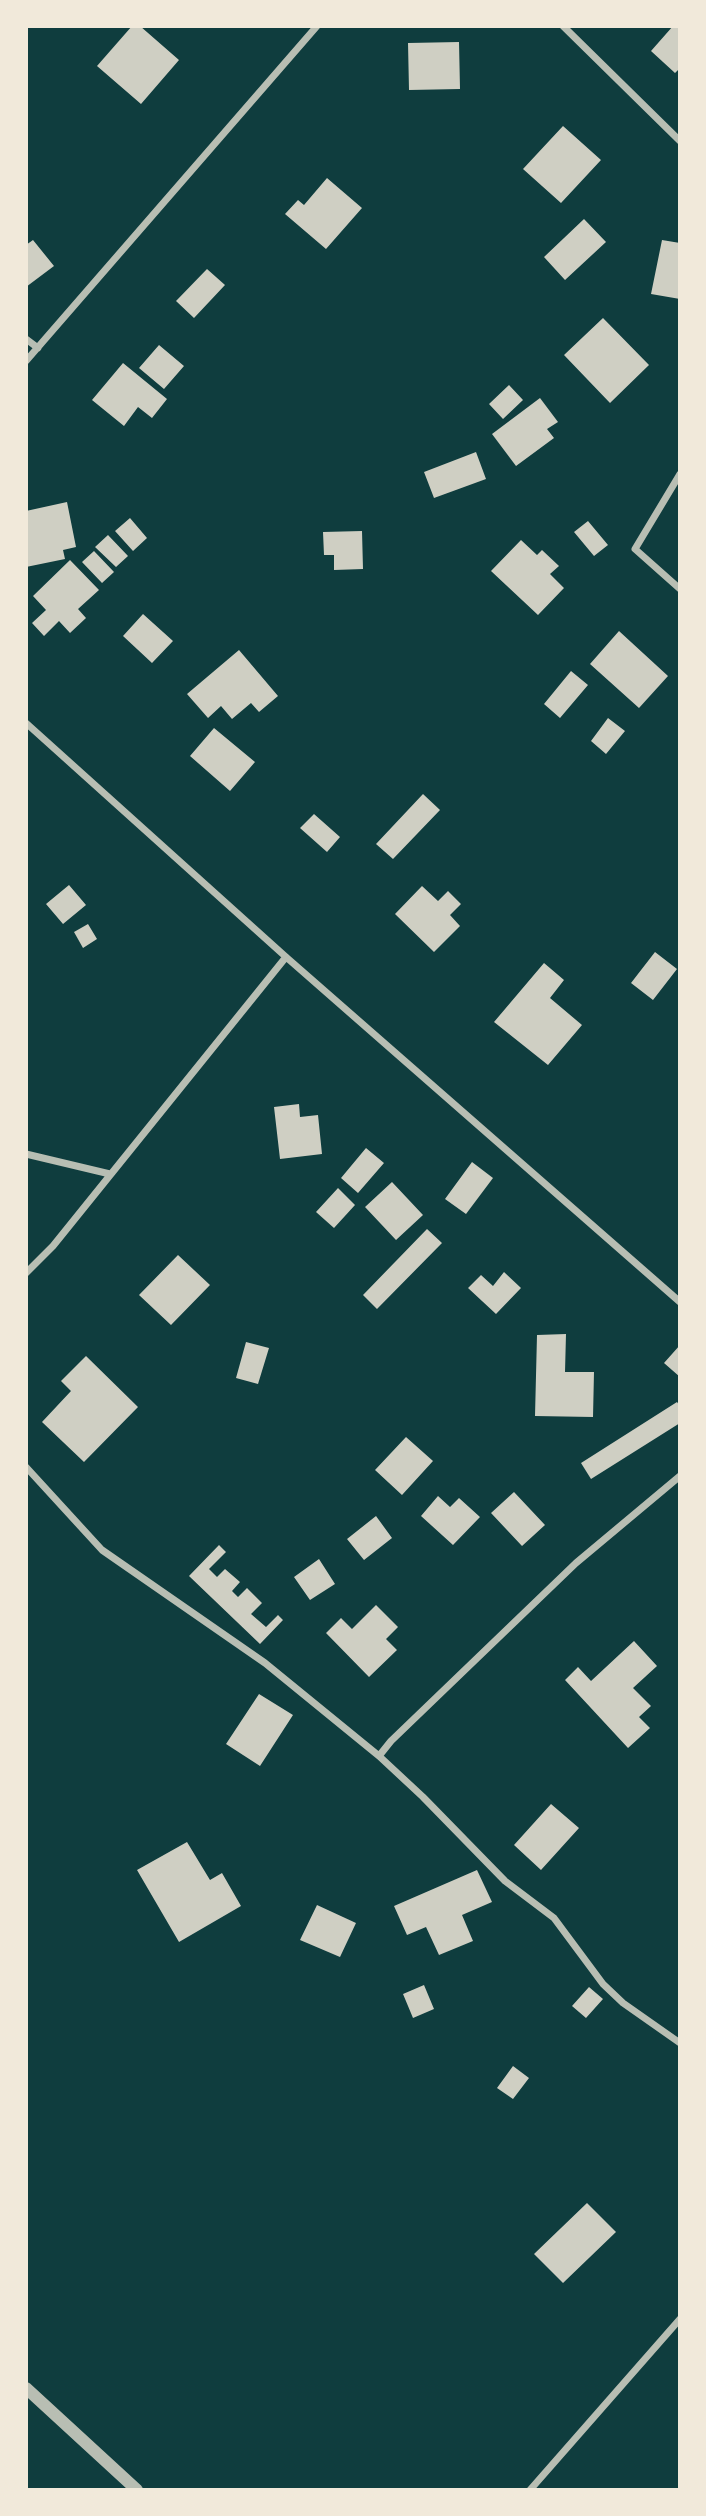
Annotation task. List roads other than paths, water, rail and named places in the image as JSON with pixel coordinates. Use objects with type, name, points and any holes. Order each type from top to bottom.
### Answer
[{"type":"street","points":[[26,361],[317,26]]},
{"type":"street","points":[[563,26],[680,141]]},
{"type":"street","points":[[26,339],[38,348]]},
{"type":"street","points":[[680,474],[635,549],[680,589]]},
{"type":"street","points":[[26,723],[285,957],[680,1302]]},
{"type":"street","points":[[26,1273],[53,1247],[285,957]]},
{"type":"street","points":[[26,1154],[110,1174]]},
{"type":"street","points":[[26,1467],[102,1550],[265,1663],[379,1756],[505,1881],[554,1918],[603,1984],[623,2003],[680,2043]]},
{"type":"street","points":[[379,1756],[576,1563],[680,1476]]},
{"type":"street","points":[[530,2490],[680,2319]]},
{"type":"street","points":[[26,2388],[137,2490]]}]
